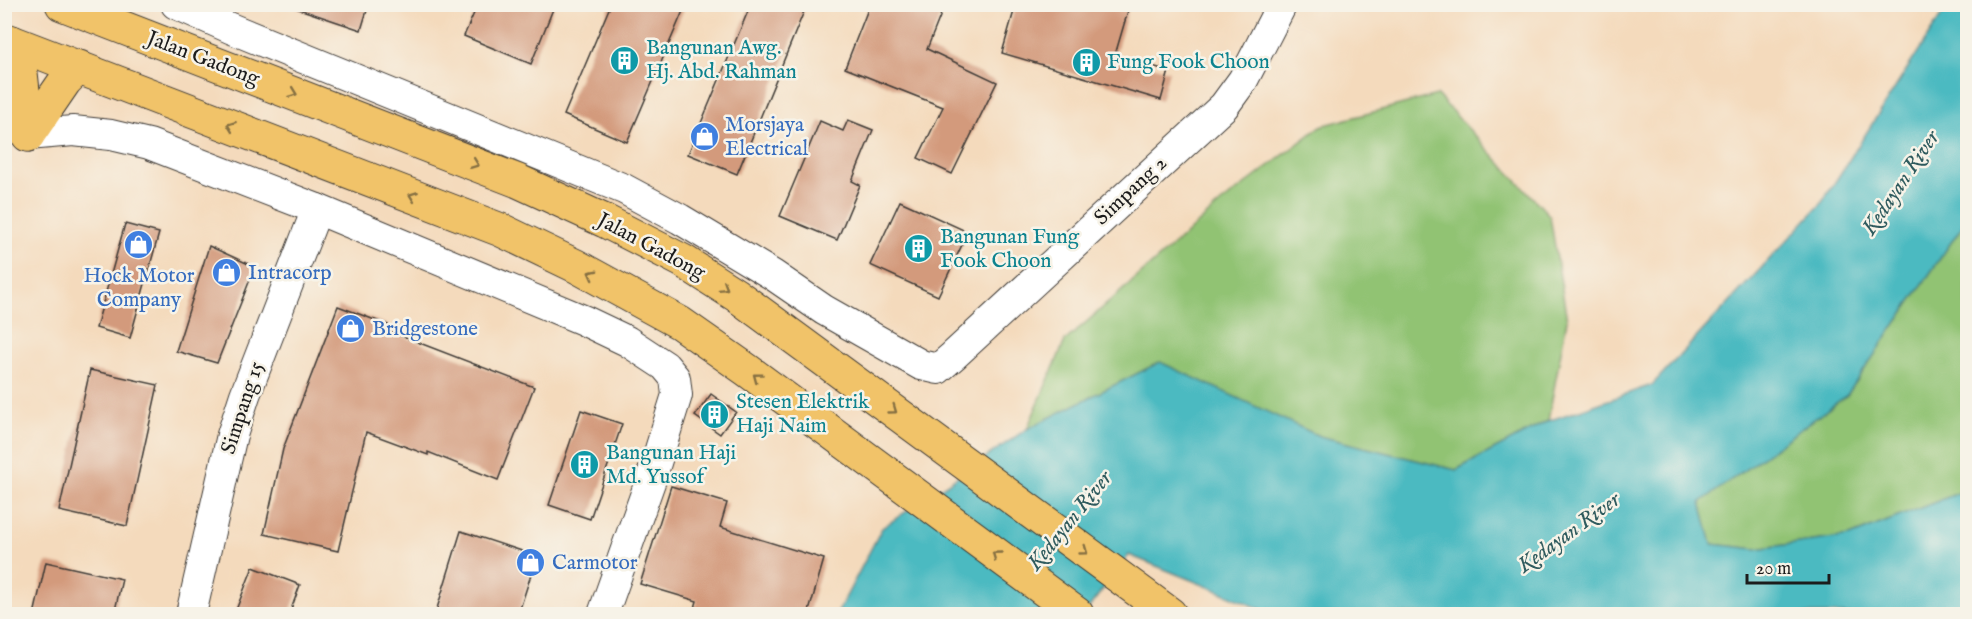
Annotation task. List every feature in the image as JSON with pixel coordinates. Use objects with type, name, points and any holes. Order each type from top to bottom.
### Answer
[{"type":"main road","name":"Jalan Gadong","points":[[62,4],[95,12],[518,181],[605,221],[683,261],[728,289],[812,350],[1170,615]]},
{"type":"main road","points":[[8,40],[501,230],[634,296],[680,322],[1077,615]]},
{"type":"main road","points":[[8,40],[20,64],[16,126]]},
{"type":"main road","points":[[16,126],[79,67]]},
{"type":"street","name":"Simpang 2","points":[[176,4],[624,189],[680,219],[772,275],[824,310],[921,365],[938,369],[1224,106],[1243,80],[1282,4]]},
{"type":"street","points":[[16,126],[111,135],[149,144],[317,209],[583,320],[627,341],[664,366],[675,378],[677,395],[646,493],[603,615]]},
{"type":"street","name":"Simpang 15","points":[[191,615],[232,435],[317,209]]},
{"type":"green space","points":[[1437,95],[1550,216],[1567,320],[1548,421],[1456,470],[1319,436],[1160,362],[1027,429],[1065,341],[1221,203],[1321,126]]},
{"type":"green space","points":[[1967,219],[1967,487],[1961,492],[1850,536],[1756,549],[1711,544],[1701,502],[1847,395]]},
{"type":"water","name":"Kedayan River","points":[[1948,5],[1967,5],[1967,219],[1847,395],[1701,502],[1712,544],[1756,549],[1850,536],[1961,492],[1967,487],[1967,614],[1272,614],[1129,555],[1084,614],[837,614],[882,528],[1027,429],[1160,362],[1319,436],[1456,470],[1548,421],[1652,385],[1821,204]]},
{"type":"building","points":[[297,4],[369,4],[361,30],[296,8]]},
{"type":"building","points":[[478,4],[555,4],[531,64],[464,36]]},
{"type":"building","name":"Bangunan Awg. Hj. Abd. Rahman","points":[[611,4],[686,4],[627,142],[564,115]]},
{"type":"building","points":[[751,4],[807,4],[737,174],[688,154]]},
{"type":"building","points":[[870,4],[945,4],[927,49],[997,82],[952,174],[918,158],[943,107],[845,68]]},
{"type":"building","points":[[1016,4],[1130,4],[1115,55],[1169,71],[1161,100],[1002,53]]},
{"type":"building","points":[[848,120],[873,130],[852,181],[860,185],[837,240],[780,216],[820,121],[843,131]]},
{"type":"building","name":"Bangunan Fung Fook Choon","points":[[900,201],[968,232],[938,296],[870,265]]},
{"type":"building","points":[[125,224],[159,233],[130,338],[96,328]]},
{"type":"building","points":[[209,246],[255,267],[217,363],[176,351]]},
{"type":"building","points":[[338,306],[388,325],[386,330],[534,387],[498,480],[428,452],[428,455],[366,432],[338,551],[264,534],[283,449]]},
{"type":"building","points":[[90,370],[158,385],[127,526],[59,511]]},
{"type":"building","name":"Stesen Elektrik Haji Naim","points":[[711,394],[736,412],[720,434],[695,416]]},
{"type":"building","name":"Bangunan Haji Md. Yussof","points":[[581,410],[622,424],[590,519],[549,505]]},
{"type":"building","points":[[671,486],[727,503],[720,527],[824,559],[808,615],[693,615],[697,601],[640,584]]},
{"type":"building","points":[[461,531],[537,556],[518,615],[435,615]]},
{"type":"building","points":[[46,562],[122,579],[114,615],[34,615]]},
{"type":"building","points":[[253,567],[300,585],[289,615],[234,615]]},
{"type":"place","name":"Bangunan Awg. Hj. Abd. Rahman","points":[[625,60]]},
{"type":"place","name":"Fung Fook Choon","points":[[1086,62]]},
{"type":"place","name":"Morsjaya Electrical","points":[[704,137]]},
{"type":"place","name":"Hock Motor Company","points":[[139,245]]},
{"type":"place","name":"Bangunan Fung Fook Choon","points":[[919,249]]},
{"type":"place","name":"Intracorp","points":[[227,273]]},
{"type":"place","name":"Bridgestone","points":[[351,329]]},
{"type":"place","name":"Stesen Elektrik Haji Naim","points":[[715,414]]},
{"type":"place","name":"Bangunan Haji Md. Yussof","points":[[585,465]]},
{"type":"place","name":"Carmotor","points":[[531,563]]}]
